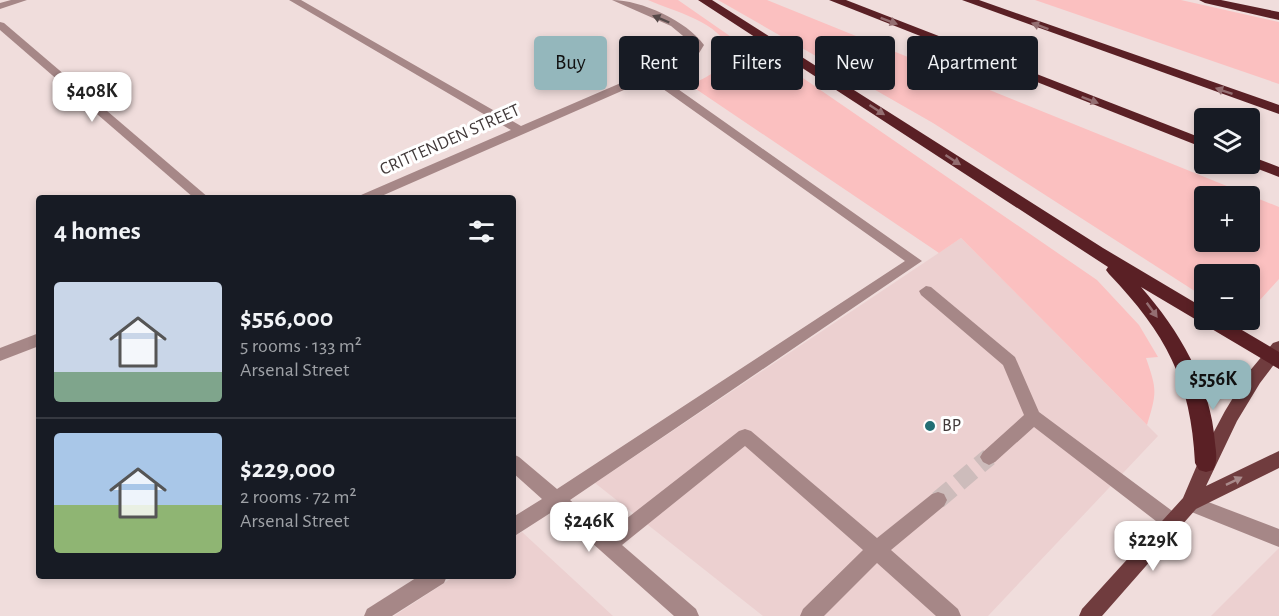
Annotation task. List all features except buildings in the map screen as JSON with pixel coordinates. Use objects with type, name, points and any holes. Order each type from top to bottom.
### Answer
[{"type":"highway","points":[[704,0],[1097,252],[1194,310]]},
{"type":"highway","points":[[835,0],[1194,140]]},
{"type":"highway","points":[[968,0],[1279,110]]},
{"type":"highway","points":[[1205,0],[1279,16]]},
{"type":"highway","points":[[1260,165],[1279,172]]},
{"type":"highway","points":[[1097,252],[1143,298],[1168,332],[1183,363],[1202,417],[1206,463]]},
{"type":"highway","points":[[1230,330],[1276,355]]},
{"type":"main road","points":[[1089,616],[1190,502],[1206,463],[1231,416],[1276,355]]},
{"type":"main road","points":[[1190,502],[1279,459]]},
{"type":"street","points":[[0,6],[22,0]]},
{"type":"street","points":[[294,0],[519,130]]},
{"type":"street","name":"CRITTENDEN STREET","points":[[617,0],[680,27],[694,36]]},
{"type":"street","points":[[0,26],[198,195]]},
{"type":"street","name":"CRITTENDEN STREET","points":[[373,195],[619,87]]},
{"type":"street","points":[[516,526],[915,261],[672,90]]},
{"type":"street","points":[[926,291],[1009,361],[1034,417],[1172,522]]},
{"type":"street","points":[[0,356],[36,340]]},
{"type":"street","points":[[988,457],[1034,417]]},
{"type":"street","points":[[607,545],[746,436],[951,616]]},
{"type":"street","points":[[516,465],[689,616]]},
{"type":"street","points":[[810,616],[877,550],[938,500]]},
{"type":"street","points":[[1190,502],[1279,538]]},
{"type":"street","points":[[374,616],[432,579]]},
{"type":"shaded area","points":[[648,0],[678,0],[730,36],[720,36],[696,19]]},
{"type":"shaded area","points":[[718,0],[767,0],[856,36],[815,36],[815,55],[803,49],[803,36],[781,36]]},
{"type":"shaded area","points":[[1035,0],[1181,0],[1279,22],[1279,84]]},
{"type":"shaded area","points":[[895,52],[907,57],[907,90],[990,90],[1227,186],[1194,186],[1194,252],[1260,252],[1260,199],[1279,207],[1279,279],[1260,300],[1260,264],[1194,264],[1194,291],[933,123],[875,90],[895,90]]},
{"type":"shaded area","points":[[711,74],[711,90],[803,90],[803,78],[815,86],[815,90],[820,90],[1097,280],[1139,325],[1158,357],[1146,358],[1154,391],[1153,405],[1147,425],[961,238],[939,253],[697,90],[699,81]]},
{"type":"shaded area","points":[[961,238],[1158,436],[988,616],[763,616],[595,483]]},
{"type":"shaded area","points":[[522,532],[613,616],[394,616],[450,579],[516,579],[516,535]]},
{"type":"shaded area","points":[[1279,548],[1279,616],[1211,616]]},
{"type":"tunnel","points":[[938,500],[989,457]]},
{"type":"place","name":"BP","points":[[930,426]]}]
